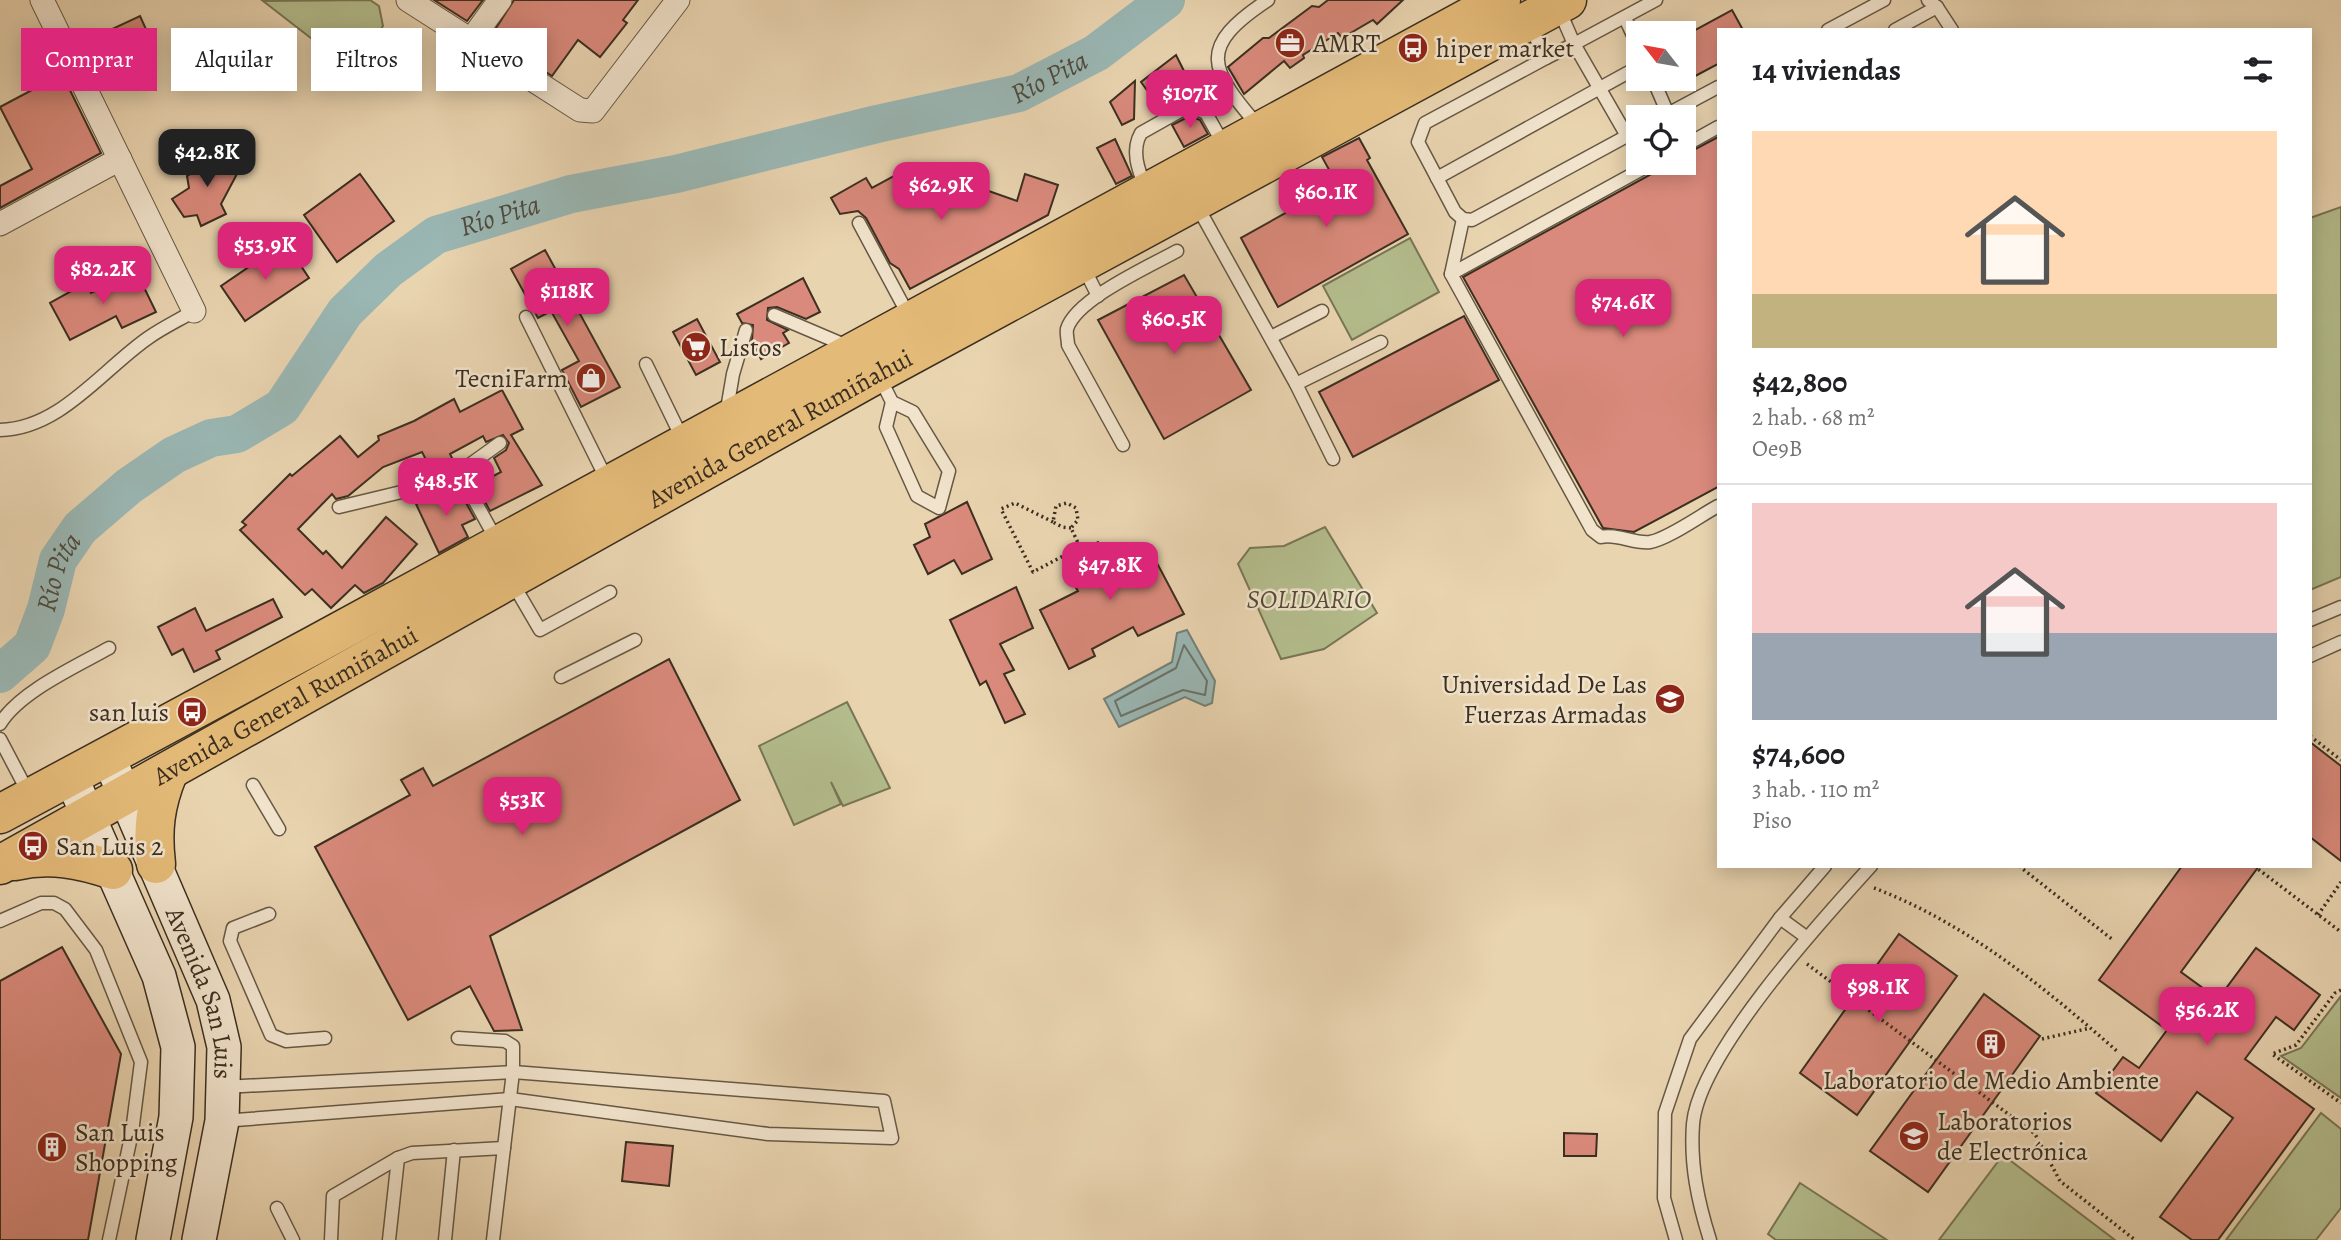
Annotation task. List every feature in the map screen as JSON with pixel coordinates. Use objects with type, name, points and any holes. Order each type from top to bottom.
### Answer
[{"type":"highway","name":"Avenida General Rumiñahui","points":[[1,864],[168,773],[505,563],[609,486],[684,443],[725,422],[876,375],[911,321],[1262,131],[1538,6]]},
{"type":"highway","name":"Avenida General Rumiñahui","points":[[11,805],[505,563],[876,375],[1194,201],[1538,6]]},
{"type":"highway","points":[[156,864],[152,833],[156,802],[168,773]]},
{"type":"highway","points":[[1,864],[31,858],[59,857],[113,870]]},
{"type":"main road","name":"Avenida San Luis","points":[[108,756],[213,1000],[224,1047],[222,1121],[199,1240]]},
{"type":"main road","name":"Avenida San Luis","points":[[71,777],[159,976],[177,1047],[176,1117],[153,1240]]},
{"type":"main road","points":[[176,1117],[222,1121]]},
{"type":"street","points":[[42,0],[194,311]]},
{"type":"street","points":[[408,0],[452,28]]},
{"type":"street","points":[[480,28],[500,0]]},
{"type":"street","points":[[547,89],[580,110],[593,111],[678,0]]},
{"type":"street","points":[[0,224],[120,159]]},
{"type":"lane","points":[[1262,131],[1220,74],[1218,57],[1220,41],[1228,30],[1268,0]]},
{"type":"lane","points":[[1626,137],[1472,220],[1463,219],[1455,212],[1418,142],[1419,132],[1426,123],[1656,0]]},
{"type":"lane","points":[[1832,28],[1884,0]]},
{"type":"lane","points":[[1898,28],[1932,3],[1951,28]]},
{"type":"lane","points":[[1538,6],[1574,44],[1626,123]]},
{"type":"lane","points":[[1538,6],[1546,58]]},
{"type":"lane","points":[[1437,178],[1626,74]]},
{"type":"lane","points":[[1685,105],[1717,88]]},
{"type":"lane","points":[[1147,193],[1134,147],[1136,140],[1141,133],[1189,106],[1206,113],[1227,150]]},
{"type":"lane","points":[[1696,139],[1717,128]]},
{"type":"lane","points":[[1451,274],[1631,175]]},
{"type":"lane","points":[[1194,201],[1271,337],[1333,459]]},
{"type":"lane","points":[[1463,219],[1451,274],[1592,530],[1601,537],[1609,535],[1622,540],[1651,542],[1717,507]]},
{"type":"lane","points":[[859,223],[911,321]]},
{"type":"lane","points":[[1123,445],[1068,345],[1066,331],[1074,316],[1098,296],[1177,251]]},
{"type":"lane","points":[[1081,262],[1098,296]]},
{"type":"lane","points":[[0,430],[14,430],[60,410],[148,338],[194,311]]},
{"type":"lane","points":[[1271,337],[1322,311]]},
{"type":"lane","points":[[774,315],[876,375],[913,412],[949,471],[939,508],[917,496],[886,427],[876,375]]},
{"type":"lane","points":[[526,317],[609,486]]},
{"type":"lane","points":[[725,422],[733,374],[746,330]]},
{"type":"lane","points":[[1296,384],[1381,342]]},
{"type":"lane","points":[[646,364],[684,443]]},
{"type":"lane","points":[[339,506],[447,481],[500,443]]},
{"type":"lane","points":[[460,474],[540,630],[610,592]]},
{"type":"lane","points":[[2312,619],[2341,607]]},
{"type":"lane","points":[[561,677],[635,640]]},
{"type":"lane","points":[[2312,655],[2341,642]]},
{"type":"lane","points":[[0,724],[6,714],[47,683],[109,648]]},
{"type":"lane","points":[[0,739],[11,805]]},
{"type":"lane","points":[[253,785],[279,829]]},
{"type":"lane","points":[[1676,1240],[1664,1198],[1665,1113],[1690,1039],[1780,918],[1823,868]]},
{"type":"lane","points":[[1710,1240],[1694,1191],[1693,1122],[1711,1067],[1806,937],[1869,868]]},
{"type":"lane","points":[[0,921],[41,903],[54,903],[65,909],[96,950],[141,1062],[138,1098],[109,1240]]},
{"type":"lane","points":[[269,914],[233,928],[230,941],[271,1035],[286,1041],[325,1038]]},
{"type":"lane","points":[[1780,918],[1806,937]]},
{"type":"lane","points":[[458,1038],[505,1041],[513,1046],[513,1072],[493,1240]]},
{"type":"lane","points":[[222,1121],[510,1099],[768,1134],[891,1138],[884,1101],[513,1072],[224,1087]]},
{"type":"lane","points":[[331,1240],[333,1196],[398,1158],[412,1153],[504,1147]]},
{"type":"lane","points":[[445,1240],[454,1150]]},
{"type":"lane","points":[[388,1240],[398,1158]]},
{"type":"lane","points":[[277,1208],[293,1240]]},
{"type":"path","points":[[1015,503],[1062,527],[1071,528],[1081,547],[1033,572],[1001,509],[1015,503]]},
{"type":"path","points":[[1052,522],[1056,506],[1067,503],[1076,508],[1078,520],[1071,528]]},
{"type":"path","points":[[2312,738],[2341,760]]},
{"type":"path","points":[[2022,868],[2113,940]]},
{"type":"path","points":[[2257,868],[2341,932]]},
{"type":"path","points":[[1857,882],[1904,900],[1957,929],[2043,988],[2118,1052]]},
{"type":"path","points":[[2318,915],[2341,882]]},
{"type":"path","points":[[1794,954],[2035,1134],[2060,1181],[2135,1240]]},
{"type":"path","points":[[2341,990],[2334,993],[2297,1045],[2272,1054],[2341,1103]]},
{"type":"path","points":[[2042,1039],[2090,1028]]},
{"type":"green space","points":[[370,0],[379,6],[383,26],[311,28],[311,38],[263,1]]},
{"type":"green space","points":[[2341,207],[2341,577],[2312,589],[2312,217]]},
{"type":"green space","points":[[1410,238],[1439,292],[1352,340],[1323,286]]},
{"type":"green space","name":"SOLIDARIO","points":[[1325,527],[1377,613],[1324,649],[1281,659],[1238,564],[1250,548],[1284,546]]},
{"type":"green space","points":[[847,702],[890,788],[843,806],[831,782],[841,804],[794,825],[759,746]]},
{"type":"green space","points":[[2341,996],[2341,1098],[2281,1056],[2301,1048]]},
{"type":"green space","points":[[2321,1113],[2341,1129],[2341,1208],[2316,1240],[2226,1240]]},
{"type":"green space","points":[[2003,1155],[2115,1240],[1939,1240]]},
{"type":"green space","points":[[1800,1183],[1887,1240],[1776,1240],[1768,1234]]},
{"type":"water","points":[[1187,630],[1215,681],[1212,703],[1205,706],[1185,697],[1119,727],[1104,699],[1172,662],[1177,633]]},
{"type":"building","points":[[434,0],[483,0],[467,21]]},
{"type":"building","points":[[514,0],[638,0],[623,20],[627,23],[600,57],[578,40],[552,76],[547,73],[547,28],[496,28]]},
{"type":"building","points":[[1328,0],[1403,0],[1377,24],[1373,20],[1342,38],[1338,33],[1303,55],[1304,58],[1290,68],[1284,61],[1244,94],[1228,67],[1263,38],[1269,38],[1312,6],[1319,7]]},
{"type":"building","points":[[1732,10],[1742,28],[1717,28],[1717,65],[1696,76],[1696,30]]},
{"type":"building","points":[[140,16],[145,28],[114,28]]},
{"type":"building","points":[[1176,55],[1194,91],[1188,95],[1190,97],[1164,110],[1141,82]]},
{"type":"building","points":[[1135,81],[1134,119],[1122,125],[1110,102]]},
{"type":"building","points":[[30,91],[70,91],[101,153],[0,208],[0,186],[32,169],[0,107]]},
{"type":"building","points":[[1190,116],[1200,120],[1208,134],[1184,147],[1172,125]]},
{"type":"building","points":[[1359,138],[1370,158],[1367,160],[1408,234],[1278,307],[1241,238],[1337,184],[1322,157]]},
{"type":"building","points":[[1717,138],[1717,488],[1634,532],[1603,528],[1463,277],[1650,175],[1696,175],[1696,149]]},
{"type":"building","points":[[1115,139],[1132,176],[1116,184],[1097,148]]},
{"type":"building","points":[[205,151],[233,164],[238,172],[221,204],[226,214],[201,226],[197,215],[184,217],[172,199],[189,188],[187,176],[194,172]]},
{"type":"building","points":[[903,171],[918,200],[944,208],[949,191],[982,202],[986,190],[1017,201],[1025,174],[1058,185],[1048,215],[910,289],[899,269],[890,263],[866,218],[858,211],[840,214],[831,198],[866,178],[872,188]]},
{"type":"building","points":[[360,174],[394,221],[337,262],[304,215]]},
{"type":"building","points":[[285,242],[309,278],[245,321],[221,286]]},
{"type":"building","points":[[545,250],[620,387],[581,407],[562,370],[579,361],[551,311],[538,318],[511,269]]},
{"type":"building","points":[[136,271],[156,312],[122,328],[116,316],[70,340],[50,303],[86,283],[91,293]]},
{"type":"building","points":[[1184,275],[1251,390],[1164,439],[1098,320]]},
{"type":"building","points":[[803,278],[820,312],[806,319],[777,307],[768,308],[767,320],[788,330],[783,333],[789,343],[761,359],[752,341],[753,325],[742,323],[737,314]]},
{"type":"building","points":[[1464,316],[1499,380],[1353,457],[1319,392]]},
{"type":"building","name":"Listos","points":[[697,319],[720,362],[696,375],[673,332]]},
{"type":"building","points":[[502,390],[523,429],[511,435],[542,485],[490,511],[476,485],[501,472],[494,458],[506,450],[509,443],[503,435],[486,442],[483,436],[450,454],[455,464],[443,473],[434,475],[422,452],[383,467],[348,496],[336,499],[332,494],[298,529],[323,554],[326,551],[342,568],[386,517],[417,544],[383,583],[364,593],[355,585],[331,608],[312,589],[305,595],[240,530],[246,525],[242,522],[290,474],[292,476],[340,436],[358,457],[379,440],[378,436],[414,421],[454,399],[460,412]]},
{"type":"building","points":[[456,485],[475,519],[462,525],[468,537],[439,553],[416,504]]},
{"type":"building","points":[[967,502],[992,559],[962,574],[954,560],[928,574],[914,545],[930,537],[925,524]]},
{"type":"building","points":[[1098,542],[1109,565],[1147,544],[1184,614],[1138,636],[1133,627],[1092,649],[1095,656],[1069,669],[1040,610],[1078,591],[1076,588],[1080,586],[1075,578],[1082,575],[1072,555]]},
{"type":"building","points":[[1016,587],[1033,628],[1000,644],[1014,670],[1004,674],[1025,714],[1005,723],[986,681],[980,685],[950,620]]},
{"type":"building","points":[[273,599],[282,617],[216,651],[220,659],[194,672],[183,649],[172,655],[158,627],[195,608],[206,631]]},
{"type":"building","points":[[669,659],[740,800],[490,936],[522,1030],[494,1031],[470,986],[408,1020],[315,847],[410,795],[401,780],[423,768],[433,786]]},
{"type":"building","points":[[2312,744],[2341,766],[2341,861],[2312,839]]},
{"type":"building","points":[[2181,868],[2258,868],[2181,972],[2218,999],[2256,948],[2320,995],[2294,1030],[2276,1017],[2245,1059],[2314,1109],[2218,1240],[2192,1240],[2160,1217],[2233,1118],[2197,1092],[2161,1141],[2096,1093],[2123,1057],[2139,1068],[2167,1030],[2099,980]]},
{"type":"building","points":[[1899,934],[1957,976],[1857,1115],[1800,1073]]},
{"type":"building","name":"San Luis Shopping","points":[[62,947],[121,1054],[88,1240],[0,1240],[0,981]]},
{"type":"building","points":[[1984,994],[2040,1036],[1928,1192],[1870,1151]]},
{"type":"building","points":[[1564,1133],[1597,1134],[1596,1156],[1564,1156]]},
{"type":"building","points":[[626,1142],[673,1146],[669,1186],[622,1181]]},
{"type":"waterway","name":"Río Pita","points":[[0,674],[32,646],[46,609],[58,560],[80,528],[129,486],[174,455],[211,438],[237,434],[282,407],[345,312],[388,270],[436,235],[571,194],[676,174],[877,124],[1019,93],[1096,53],[1166,0]]},
{"type":"place","name":"AMRT","points":[[1290,43]]},
{"type":"place","name":"hiper market","points":[[1413,48]]},
{"type":"place","name":"Listos","points":[[696,347]]},
{"type":"place","name":"TecniFarm","points":[[591,378]]},
{"type":"place","name":"Universidad De Las Fuerzas Armadas","points":[[1670,699]]},
{"type":"place","name":"san luis","points":[[192,712]]},
{"type":"place","name":"San Luis 2","points":[[33,846]]},
{"type":"place","name":"Laboratorio de Medio Ambiente","points":[[1991,1044]]},
{"type":"place","name":"Laboratorios de Electrónica","points":[[1914,1136]]},
{"type":"place","name":"San Luis Shopping","points":[[52,1147]]}]
